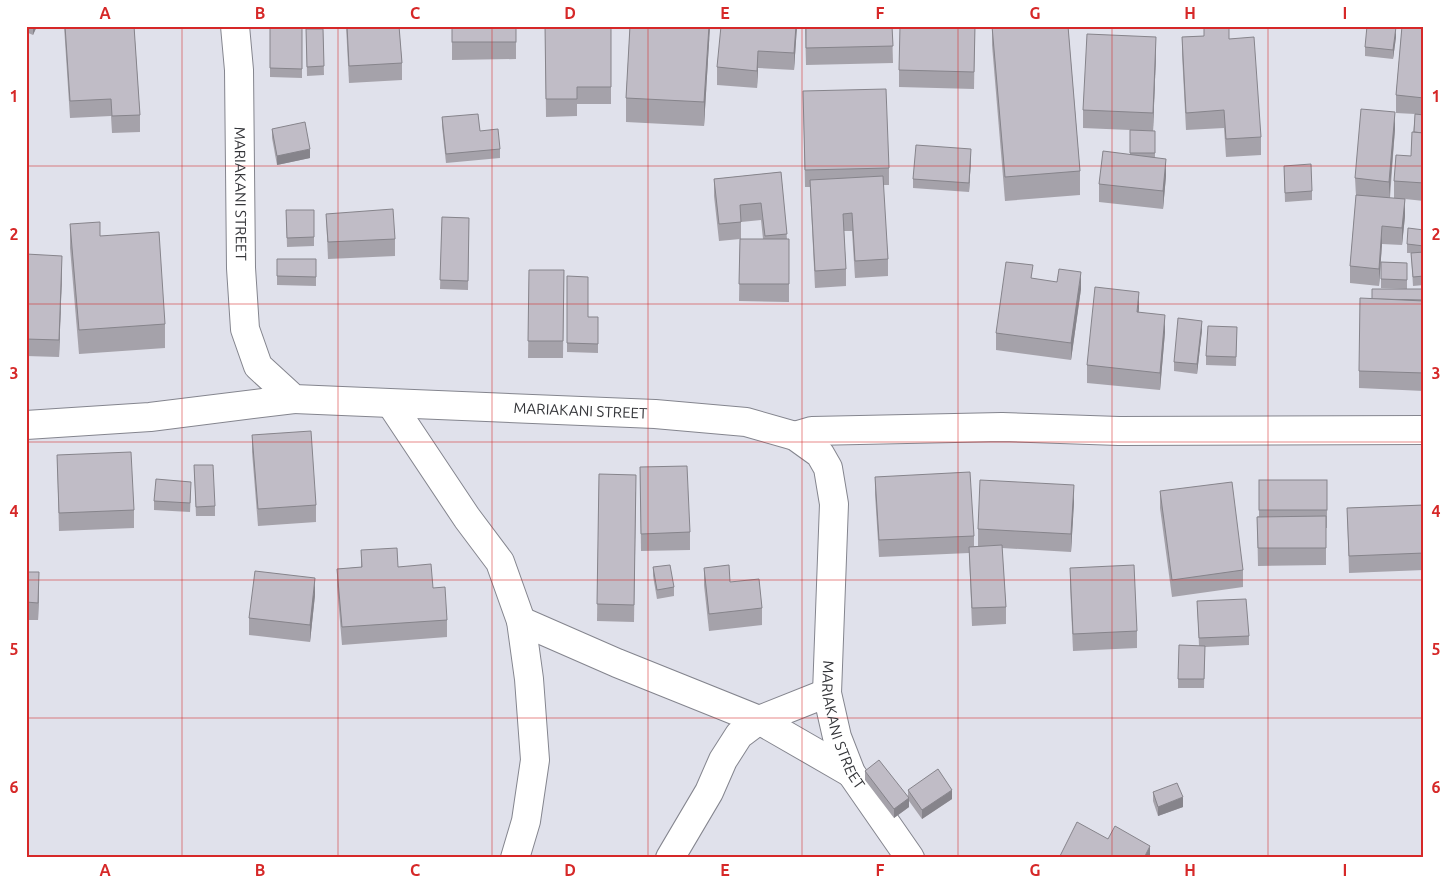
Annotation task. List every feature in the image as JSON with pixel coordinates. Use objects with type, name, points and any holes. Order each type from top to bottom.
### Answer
[{"type":"street","name":"MARIAKANI STREET","points":[[235,26],[239,70],[241,268],[245,329],[258,366],[294,399],[655,414],[746,422],[795,436],[820,454],[828,468],[834,504],[827,694],[837,737],[851,773],[910,858]]},
{"type":"street","points":[[26,424],[150,417],[294,399]]},
{"type":"street","points":[[391,404],[467,518],[500,562],[521,621],[529,679],[535,760],[526,821],[515,858]]},
{"type":"street","points":[[795,436],[812,431],[1002,427],[1119,431],[1424,430]]},
{"type":"street","points":[[521,621],[617,663],[759,720],[851,773]]},
{"type":"street","points":[[670,858],[709,792],[723,760],[739,735],[759,720],[827,694]]},
{"type":"building","points":[[65,26],[134,26],[140,115],[112,116],[111,99],[70,101]]},
{"type":"building","points":[[270,26],[302,26],[302,69],[270,68]]},
{"type":"building","points":[[347,26],[399,26],[402,63],[349,66]]},
{"type":"building","points":[[452,26],[516,26],[516,42],[452,42]]},
{"type":"building","points":[[545,26],[611,26],[611,87],[577,87],[577,99],[546,99]]},
{"type":"building","points":[[630,26],[709,26],[704,102],[626,98]]},
{"type":"building","points":[[721,26],[796,26],[794,53],[758,51],[757,71],[717,67]]},
{"type":"building","points":[[806,26],[892,26],[893,46],[806,48]]},
{"type":"building","points":[[900,26],[975,26],[974,72],[899,70]]},
{"type":"building","points":[[992,26],[1068,26],[1080,171],[1005,177]]},
{"type":"building","points":[[1204,26],[1229,26],[1229,39],[1254,37],[1261,137],[1226,139],[1224,110],[1186,113],[1182,37],[1204,36]]},
{"type":"building","points":[[1367,26],[1396,27],[1393,50],[1365,47]]},
{"type":"building","points":[[1402,26],[1424,26],[1424,98],[1396,95]]},
{"type":"building","points":[[306,29],[323,29],[324,66],[307,67]]},
{"type":"building","points":[[1087,34],[1156,37],[1153,113],[1083,110]]},
{"type":"building","points":[[886,89],[889,168],[805,170],[803,91]]},
{"type":"building","points":[[1361,109],[1395,112],[1389,182],[1355,178]]},
{"type":"building","points":[[478,114],[480,131],[498,129],[500,149],[446,154],[442,117]]},
{"type":"building","points":[[1415,114],[1424,115],[1424,133],[1414,132]]},
{"type":"building","points":[[305,122],[310,149],[277,156],[272,129]]},
{"type":"building","points":[[1130,130],[1155,131],[1155,153],[1130,153]]},
{"type":"building","points":[[1412,132],[1424,133],[1424,183],[1394,181],[1396,155],[1411,156]]},
{"type":"building","points":[[916,145],[971,149],[969,183],[913,179]]},
{"type":"building","points":[[1103,151],[1166,159],[1163,191],[1099,184]]},
{"type":"building","points":[[1311,164],[1312,191],[1285,193],[1284,166]]},
{"type":"building","points":[[781,172],[787,234],[765,236],[761,203],[740,205],[741,222],[719,224],[714,179]]},
{"type":"building","points":[[883,176],[888,259],[855,261],[852,213],[843,214],[846,269],[815,271],[810,180]]},
{"type":"building","points":[[1356,195],[1405,199],[1402,228],[1382,226],[1379,269],[1350,266]]},
{"type":"building","points":[[393,209],[395,239],[328,242],[326,214]]},
{"type":"building","points":[[286,210],[314,210],[314,237],[287,238]]},
{"type":"building","points":[[442,217],[469,218],[468,281],[440,280]]},
{"type":"building","points":[[100,222],[100,236],[159,232],[165,324],[79,330],[70,224]]},
{"type":"building","points":[[1408,228],[1424,230],[1424,246],[1407,244]]},
{"type":"building","points":[[740,239],[789,239],[789,284],[739,284]]},
{"type":"building","points":[[1424,252],[1424,276],[1413,277],[1411,253]]},
{"type":"building","points":[[26,254],[62,256],[59,340],[26,339]]},
{"type":"building","points":[[277,259],[316,259],[316,277],[277,276]]},
{"type":"building","points":[[1006,262],[1033,265],[1031,278],[1057,282],[1059,269],[1081,272],[1071,343],[996,333]]},
{"type":"building","points":[[1381,262],[1407,263],[1407,280],[1381,279]]},
{"type":"building","points":[[529,270],[564,270],[563,341],[528,341]]},
{"type":"building","points":[[567,276],[588,277],[588,317],[598,317],[598,344],[567,343]]},
{"type":"building","points":[[1095,287],[1139,292],[1137,312],[1165,315],[1160,373],[1087,365]]},
{"type":"building","points":[[1372,289],[1424,289],[1424,300],[1372,299]]},
{"type":"building","points":[[1360,298],[1424,301],[1424,373],[1359,371]]},
{"type":"building","points":[[1178,318],[1202,321],[1197,364],[1174,362]]},
{"type":"building","points":[[1208,326],[1237,327],[1236,357],[1206,356]]},
{"type":"building","points":[[311,431],[316,505],[258,509],[252,435]]},
{"type":"building","points":[[131,452],[134,510],[59,513],[57,455]]},
{"type":"building","points":[[194,465],[213,465],[215,506],[196,507]]},
{"type":"building","points":[[687,466],[690,532],[641,534],[640,467]]},
{"type":"building","points":[[970,472],[974,536],[879,540],[875,477]]},
{"type":"building","points":[[599,474],[636,475],[634,605],[597,604]]},
{"type":"building","points":[[156,479],[191,482],[190,503],[154,501]]},
{"type":"building","points":[[980,480],[1074,485],[1071,534],[978,529]]},
{"type":"building","points":[[1259,480],[1327,480],[1327,510],[1259,510]]},
{"type":"building","points":[[1232,482],[1243,570],[1172,580],[1160,491]]},
{"type":"building","points":[[1424,505],[1424,553],[1349,556],[1347,508]]},
{"type":"building","points":[[1326,516],[1326,548],[1258,548],[1257,517]]},
{"type":"building","points":[[1002,545],[1006,607],[972,608],[969,547]]},
{"type":"building","points":[[397,548],[398,567],[431,564],[433,588],[445,587],[447,620],[342,627],[337,569],[362,567],[361,550]]},
{"type":"building","points":[[670,565],[674,587],[657,590],[653,567]]},
{"type":"building","points":[[729,565],[730,582],[759,579],[762,608],[709,614],[704,568]]},
{"type":"building","points":[[1134,565],[1137,631],[1073,634],[1070,568]]},
{"type":"building","points":[[255,571],[315,578],[310,625],[249,618]]},
{"type":"building","points":[[26,572],[39,572],[38,603],[26,602]]},
{"type":"building","points":[[1246,599],[1249,636],[1199,638],[1197,601]]},
{"type":"building","points":[[1179,645],[1205,646],[1204,679],[1178,679]]},
{"type":"building","points":[[879,760],[909,798],[894,809],[865,771]]},
{"type":"building","points":[[938,769],[952,790],[922,810],[908,790]]},
{"type":"building","points":[[1177,783],[1183,797],[1158,807],[1153,792]]},
{"type":"building","points":[[1077,822],[1108,839],[1115,826],[1150,846],[1144,858],[1059,858]]}]
